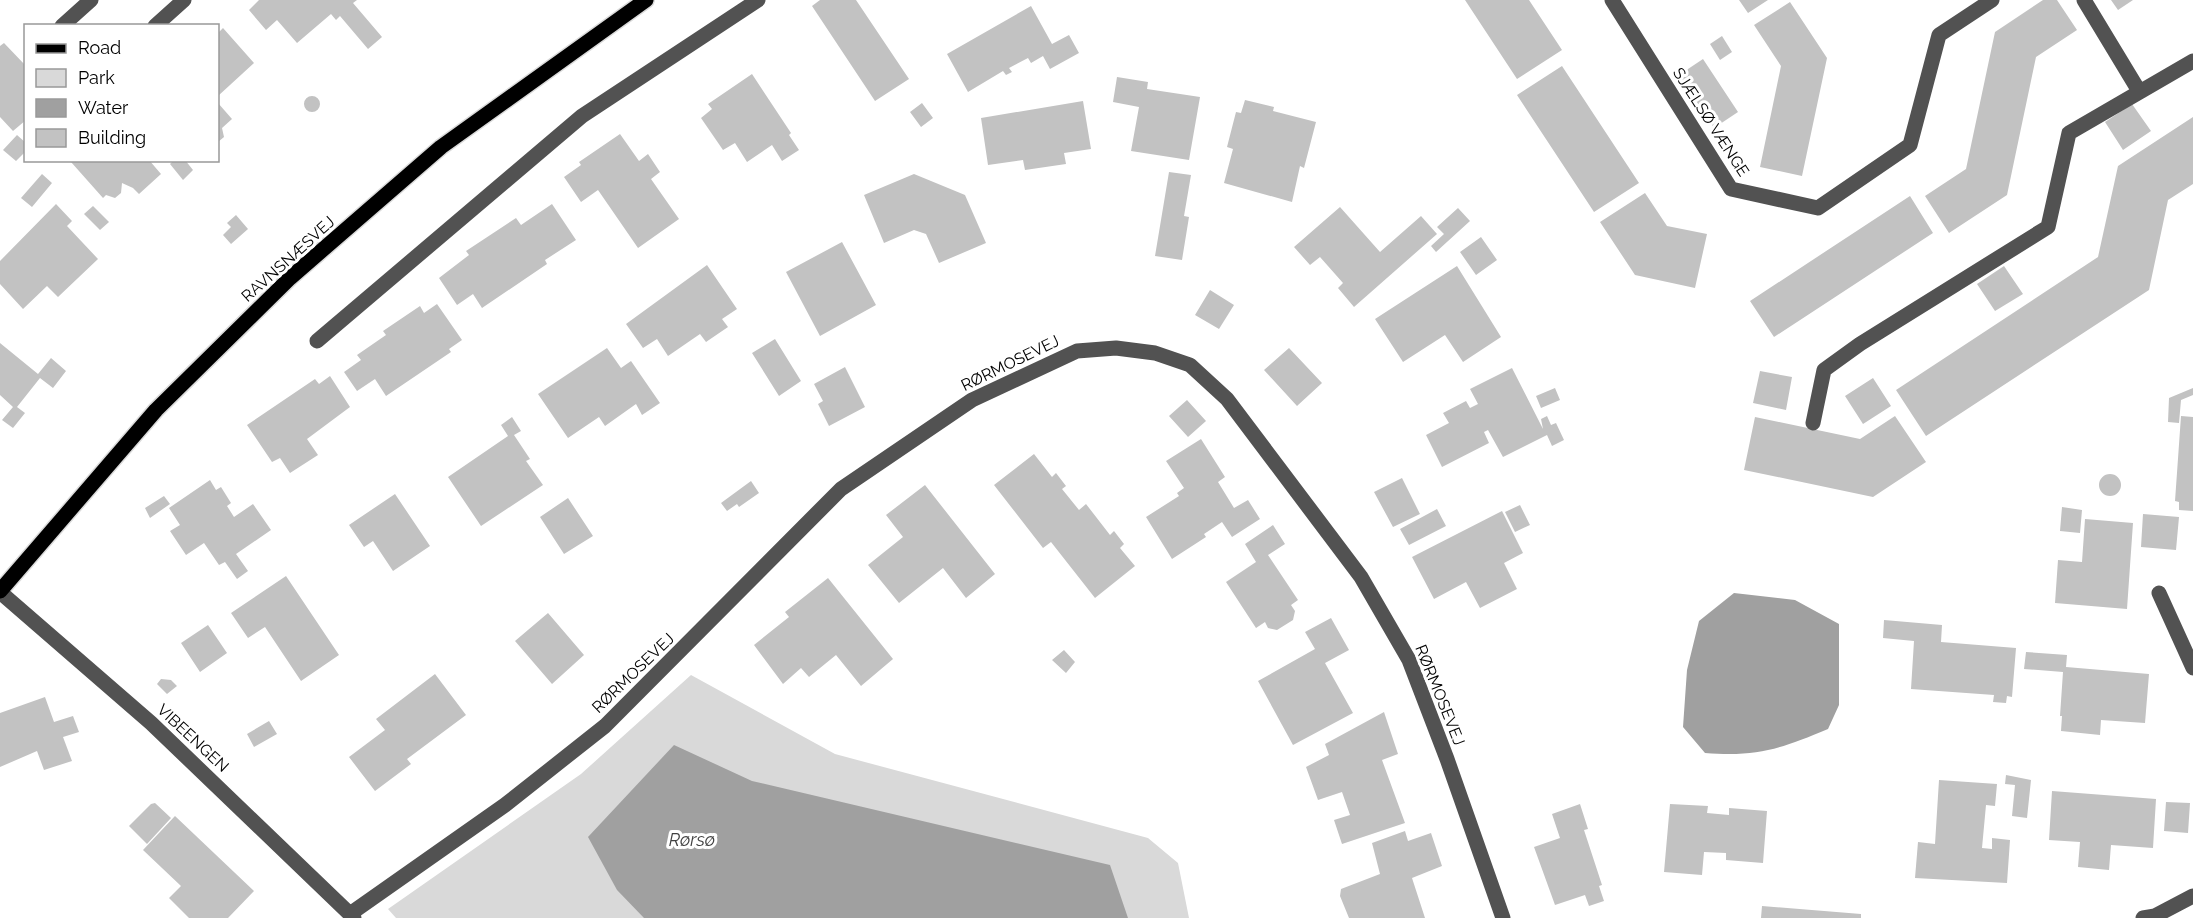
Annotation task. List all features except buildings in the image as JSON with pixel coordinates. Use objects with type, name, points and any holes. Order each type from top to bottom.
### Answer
[{"type":"main road","name":"RAVNSNÆSVEJ","points":[[0,591],[156,410],[290,278],[441,147],[644,0]]},
{"type":"street","points":[[65,24],[91,0]]},
{"type":"street","points":[[157,24],[184,0]]},
{"type":"street","points":[[316,342],[582,116],[758,0]]},
{"type":"street","name":"SJÆLSØ VÆNGE","points":[[1612,0],[1731,189],[1818,208],[1910,145],[1939,35],[1992,0]]},
{"type":"street","points":[[2084,0],[2139,91]]},
{"type":"street","points":[[1813,423],[1824,370],[1860,344],[2048,228],[2069,133],[2193,61]]},
{"type":"street","name":"RØRMOSEVEJ","points":[[352,916],[505,805],[605,726],[841,489],[972,400],[1077,351],[1116,348],[1155,353],[1190,365],[1227,399],[1360,577],[1409,660],[1447,759],[1503,918]]},
{"type":"street","name":"VIBEENGEN","points":[[0,591],[151,723],[352,916]]},
{"type":"street","points":[[2159,593],[2193,668]]},
{"type":"street","points":[[2143,918],[2155,916],[2193,896]]},
{"type":"green space","points":[[691,675],[835,754],[1148,838],[1178,863],[1189,918],[396,918],[388,909],[581,774]]},
{"type":"water","points":[[1734,593],[1795,600],[1839,624],[1839,705],[1828,729],[1768,750],[1724,754],[1705,753],[1683,727],[1687,670],[1699,621]]},
{"type":"water","name":"Rørsø","points":[[674,745],[752,781],[1110,865],[1128,918],[644,918],[617,890],[588,837]]}]
